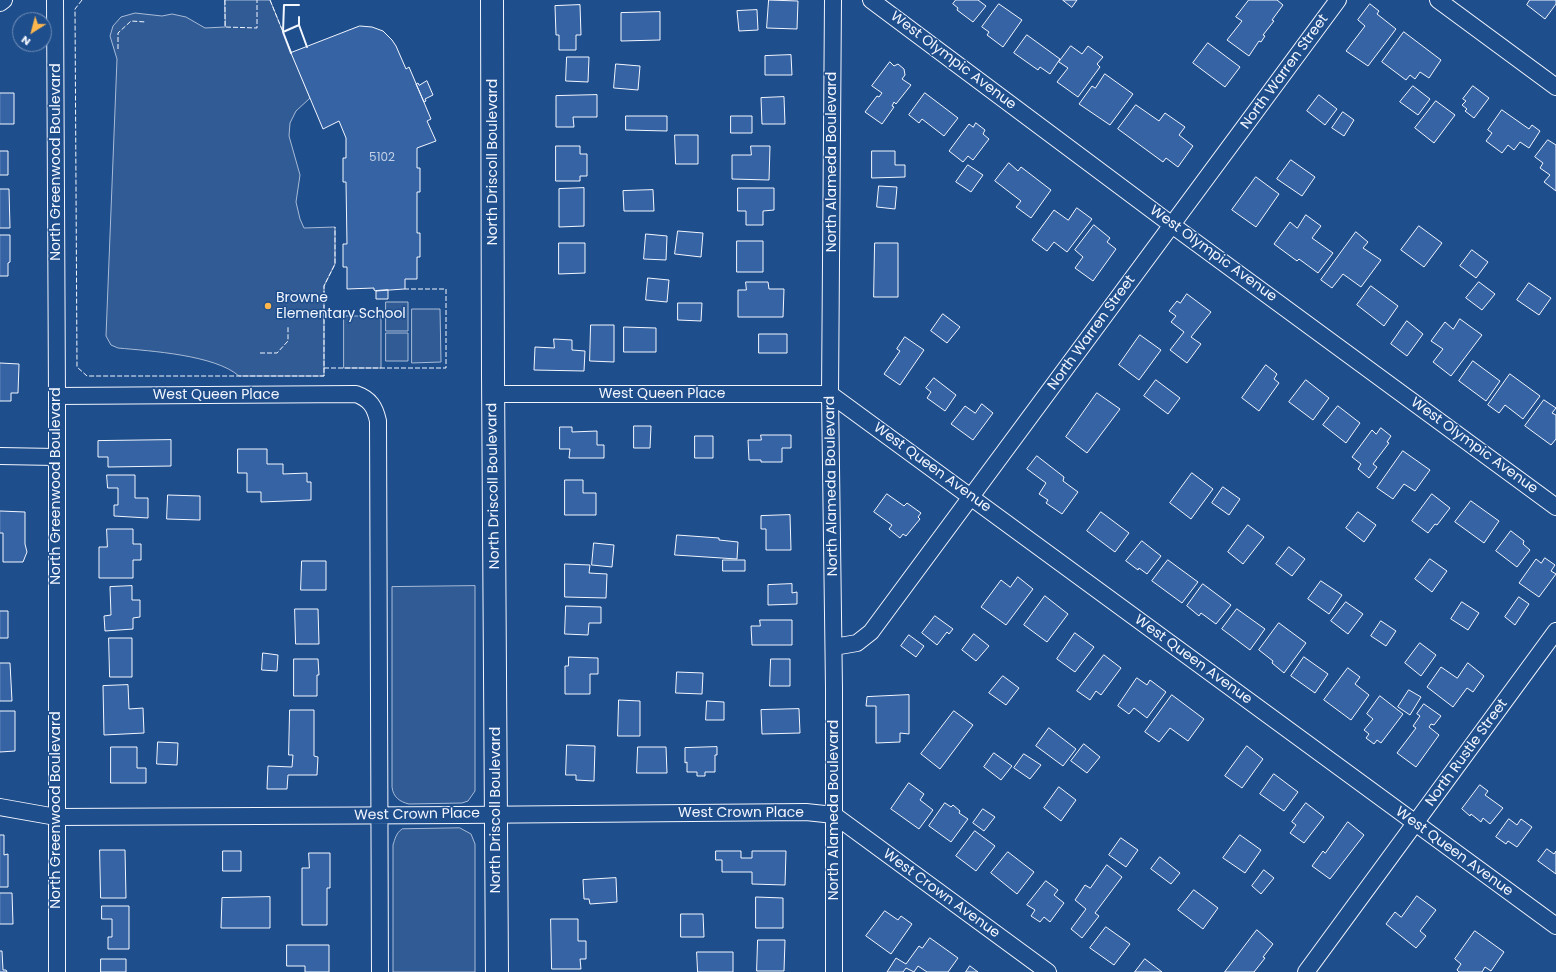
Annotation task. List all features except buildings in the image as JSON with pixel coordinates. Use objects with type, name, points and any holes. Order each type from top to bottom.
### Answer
[{"type":"main road","name":"North Driscoll Boulevard","points":[[492,0],[497,972]]},
{"type":"street","points":[[0,4],[4,0]]},
{"type":"street","name":"North Greenwood Boulevard","points":[[55,0],[57,972]]},
{"type":"street","name":"North Alameda Boulevard","points":[[833,0],[830,394],[834,647],[834,972]]},
{"type":"street","name":"West Olympic Avenue","points":[[871,0],[1172,225],[1556,507]]},
{"type":"street","name":"North Warren Street","points":[[834,647],[857,643],[871,632],[1338,0]]},
{"type":"street","points":[[1438,0],[1556,87]]},
{"type":"street","name":"West Queen Place","points":[[57,396],[356,394],[364,397],[372,403],[378,421],[379,816]]},
{"type":"street","name":"West Queen Place","points":[[493,394],[830,394]]},
{"type":"street","name":"West Queen Avenue","points":[[830,394],[972,496],[1556,926]]},
{"type":"street","points":[[0,456],[56,457]]},
{"type":"street","name":"North Rustle Street","points":[[1306,972],[1416,824],[1556,631]]},
{"type":"street","name":"West Crown Place","points":[[0,807],[56,817],[806,812],[834,815]]},
{"type":"street","name":"West Crown Avenue","points":[[834,815],[1048,972]]},
{"type":"street","points":[[379,816],[380,972]]},
{"type":"shaded area","points":[[225,0],[270,0],[310,98],[296,111],[290,123],[289,136],[300,175],[296,202],[304,228],[335,227],[335,264],[324,286],[324,376],[239,376],[215,363],[182,355],[118,348],[111,345],[106,336],[117,59],[110,36],[113,26],[121,17],[135,13],[162,16],[172,14],[186,17],[205,28],[225,27]]},
{"type":"shaded area","points":[[386,302],[408,302],[408,331],[386,331]]},
{"type":"shaded area","points":[[412,309],[440,309],[441,362],[412,363]]},
{"type":"shaded area","points":[[344,316],[381,316],[381,368],[344,368]]},
{"type":"shaded area","points":[[386,333],[408,333],[408,361],[386,361]]},
{"type":"shaded area","points":[[475,586],[475,791],[468,801],[462,803],[409,804],[395,796],[392,787],[392,587]]},
{"type":"shaded area","points":[[460,828],[471,834],[475,844],[475,972],[393,972],[393,845],[396,836],[402,829]]},
{"type":"fence","points":[[82,0],[75,9],[77,367],[87,376],[324,376],[324,286],[335,264],[335,227]]},
{"type":"fence","points":[[225,0],[225,27],[257,28],[257,0]]},
{"type":"fence","points":[[270,0],[283,32]]},
{"type":"fence","points":[[118,49],[118,33],[131,21],[146,22]]},
{"type":"fence","points":[[324,368],[446,368],[446,289],[405,289]]},
{"type":"fence","points":[[260,353],[277,353],[288,341],[288,326]]},
{"type":"wall","points":[[283,32],[284,5],[299,5]]},
{"type":"wall","points":[[299,17],[299,25]]},
{"type":"wall","points":[[291,53],[283,32],[299,25],[307,47]]},
{"type":"place","name":"Browne Elementary School","points":[[268,306]]}]
